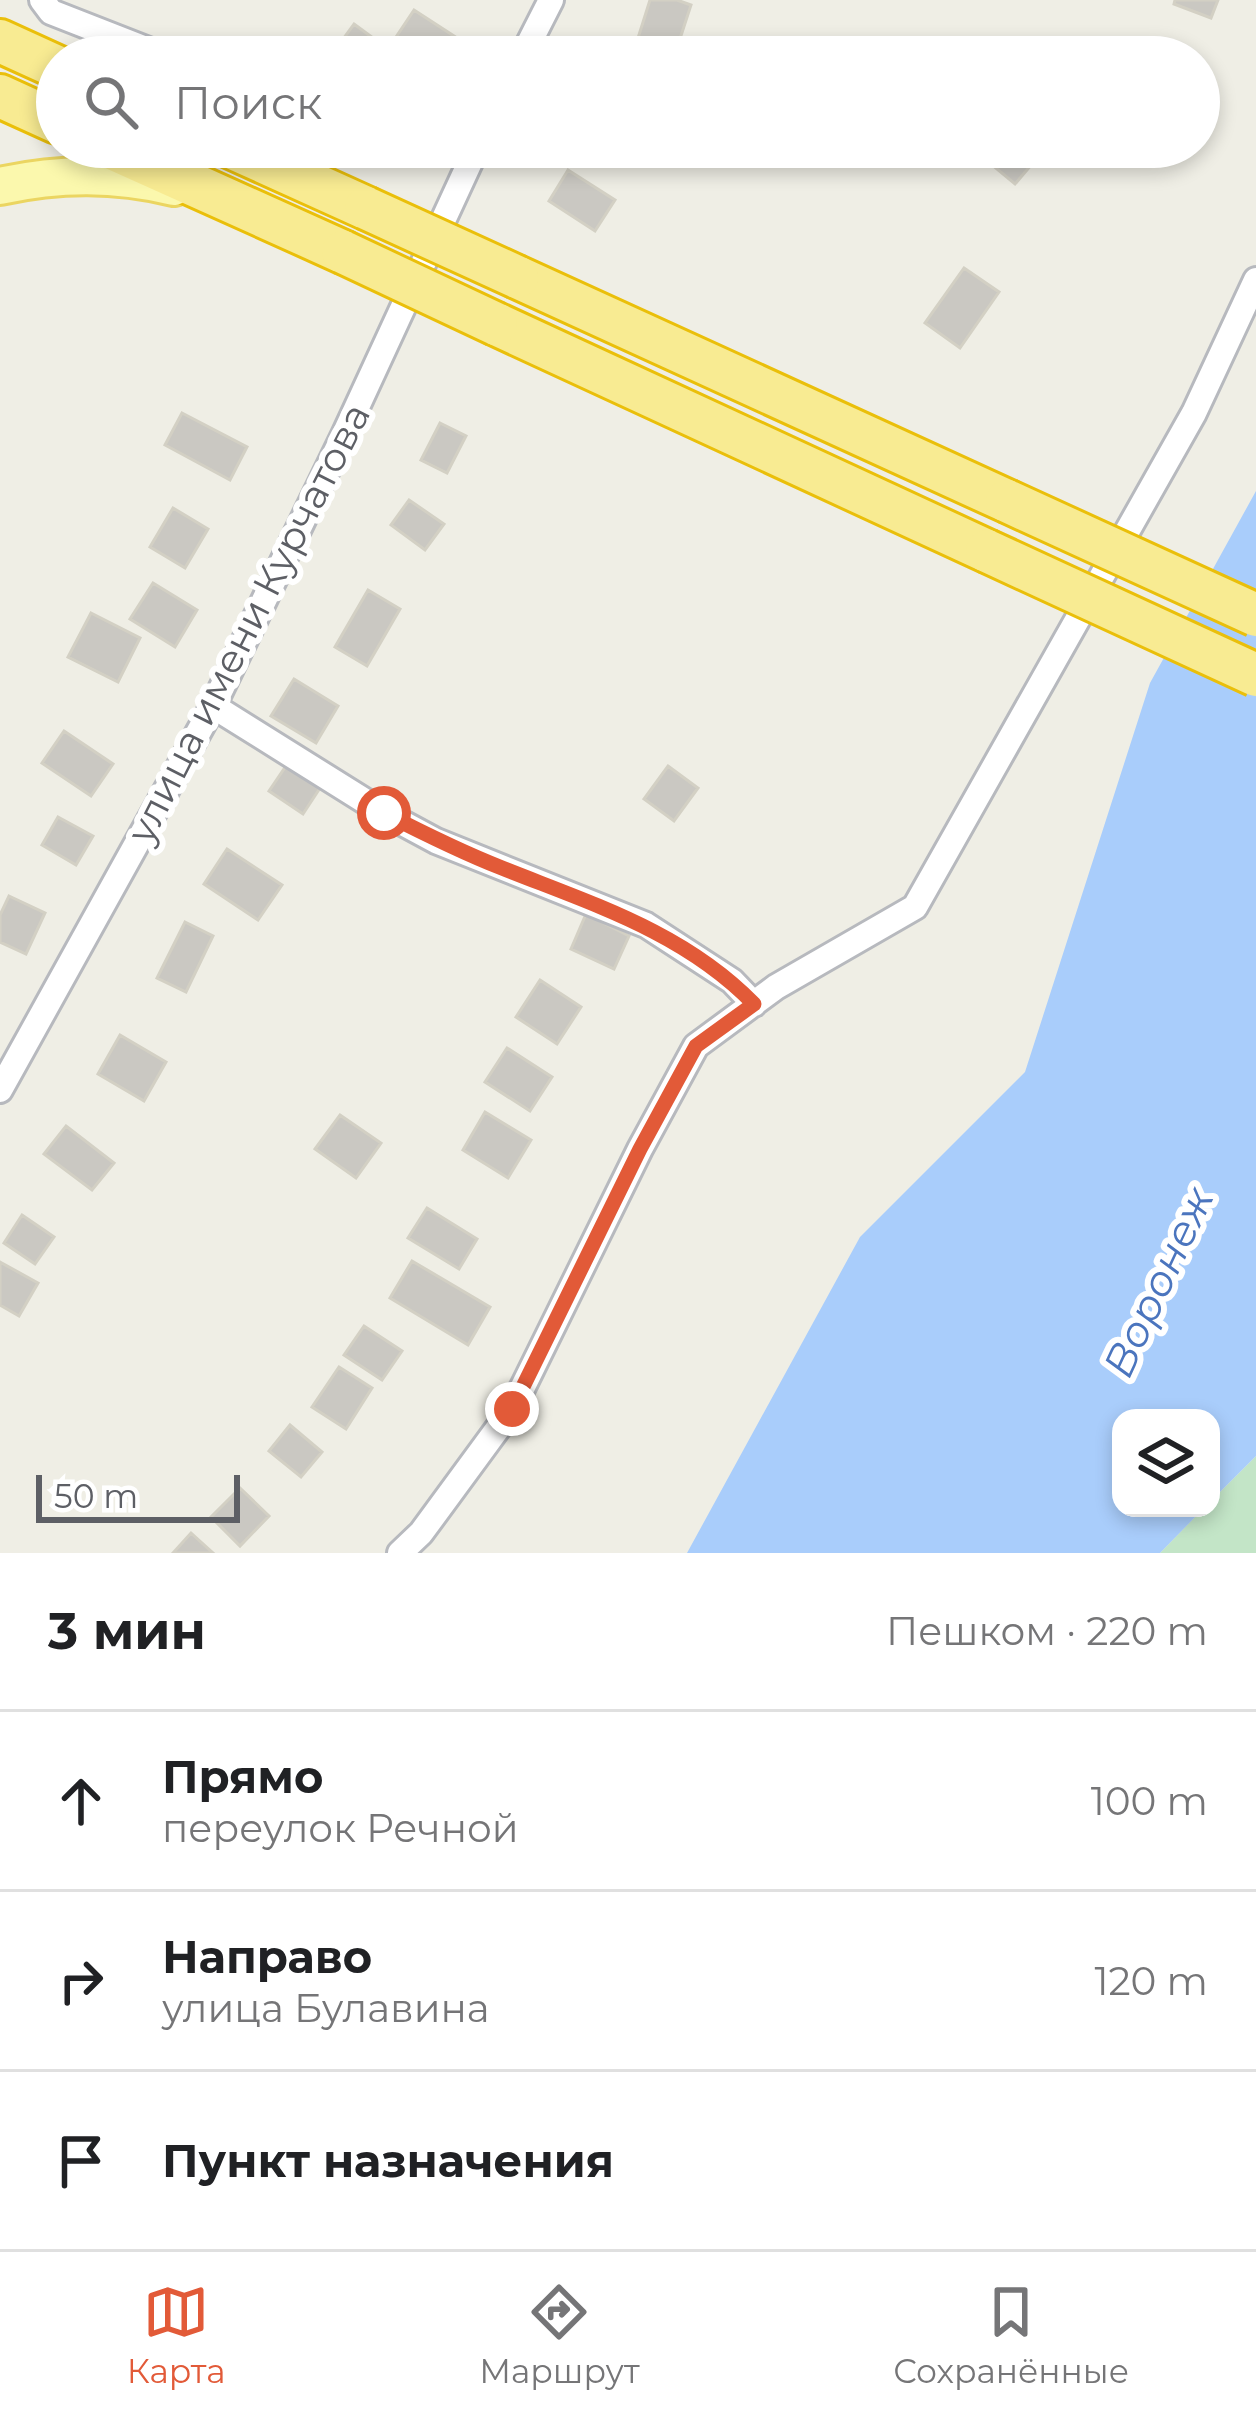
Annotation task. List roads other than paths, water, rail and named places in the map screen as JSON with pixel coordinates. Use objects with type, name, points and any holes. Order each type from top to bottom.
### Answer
[{"type":"highway","points":[[0,41],[36,58]]},
{"type":"highway","points":[[0,96],[36,112]]},
{"type":"highway","points":[[156,168],[1256,675]]},
{"type":"highway","points":[[277,168],[1256,615]]},
{"type":"main road","points":[[0,186],[37,178],[108,175],[185,189],[264,217]]},
{"type":"street","points":[[42,0],[51,12],[112,36]]},
{"type":"street","points":[[533,36],[551,0]]},
{"type":"street","name":"улица имени Курчатова","points":[[0,1090],[213,706],[467,168]]},
{"type":"street","points":[[400,1553],[421,1533],[512,1409],[696,1046],[776,987],[915,907],[1194,413],[1256,280]]},
{"type":"street","points":[[213,706],[436,841],[646,925],[732,981],[754,1004]]},
{"type":"water","name":"Воронеж","points":[[1256,491],[1256,1456],[1220,1492],[1220,1409],[1112,1409],[1112,1517],[1195,1517],[1160,1553],[687,1553],[860,1237],[1025,1072],[1150,683]]}]
